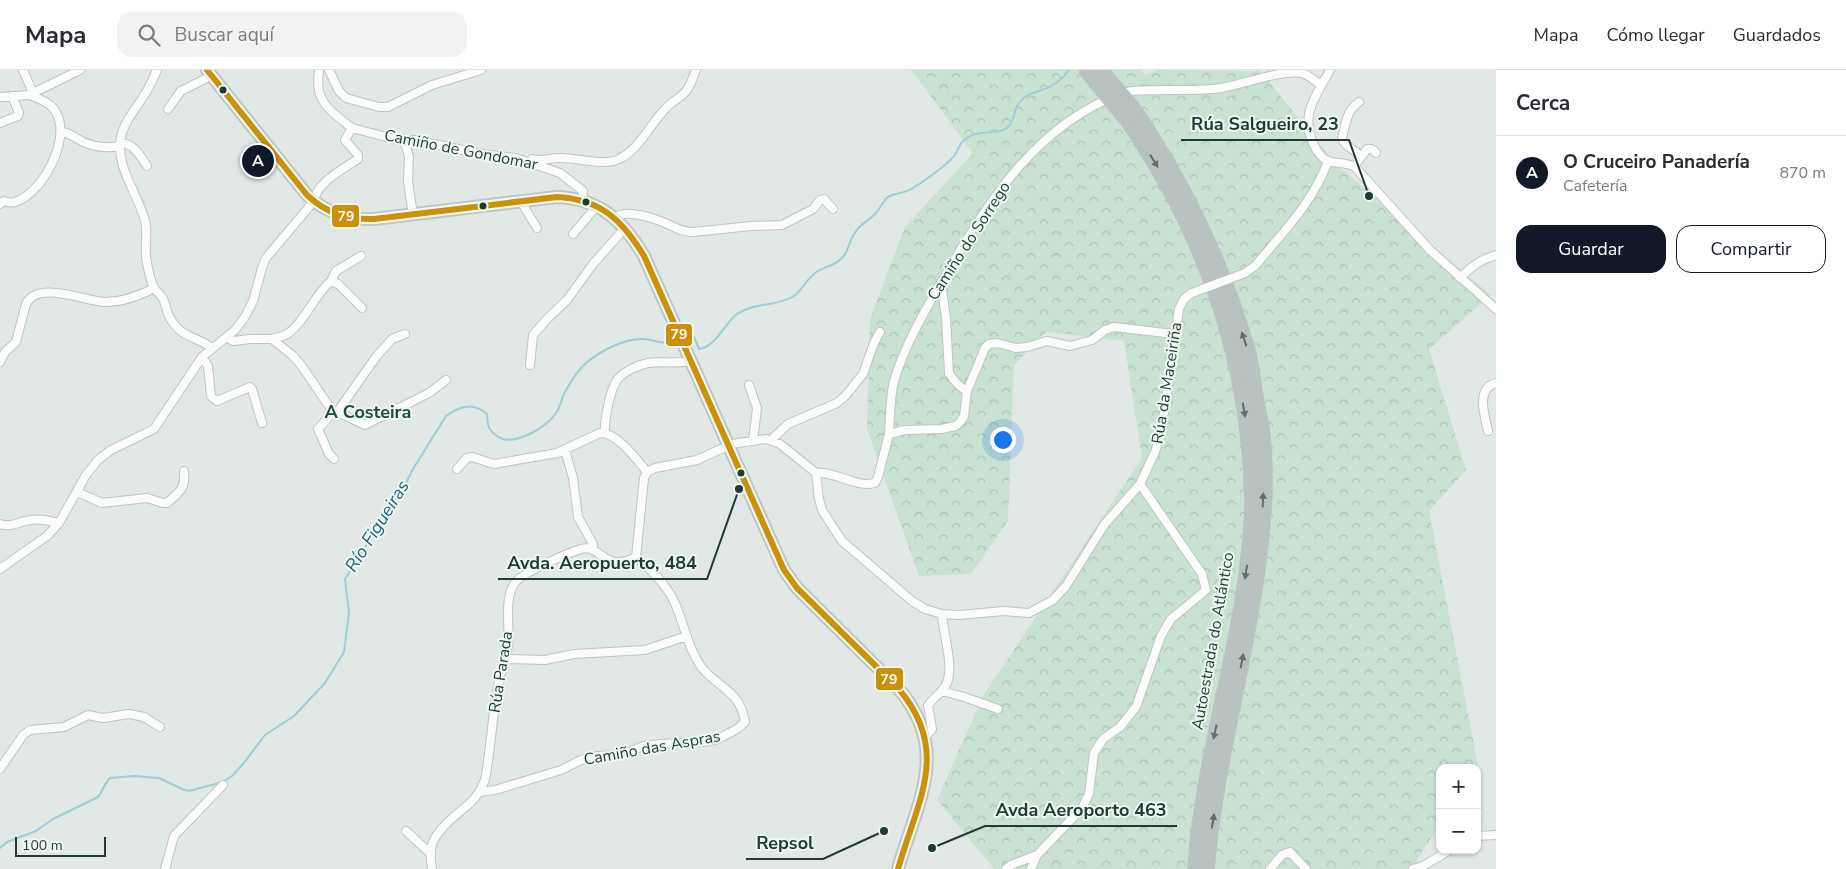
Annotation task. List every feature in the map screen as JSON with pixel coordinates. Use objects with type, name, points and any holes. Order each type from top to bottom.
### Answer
[{"type":"highway","name":"Autoestrada do Atlántico","points":[[1086,70],[1154,139],[1194,211],[1220,270],[1248,352],[1263,436],[1264,500],[1258,563],[1248,634],[1224,748],[1209,847],[1208,869]]},
{"type":"highway","name":"Autoestrada do Atlántico","points":[[1101,70],[1131,116],[1188,222],[1210,274],[1235,355],[1248,438],[1253,499],[1248,561],[1237,629],[1212,746],[1195,869]]},
{"type":"main road","points":[[209,73],[299,186],[314,202],[340,216],[354,220],[413,215],[520,200],[557,197],[582,200],[597,206],[615,218],[625,228],[644,256],[727,446],[787,576],[904,695],[919,718],[928,757],[926,778],[898,869]]},
{"type":"street","points":[[0,204],[4,201],[14,202],[28,195],[38,186],[58,149],[61,132],[54,109],[48,103],[31,94],[24,70]]},
{"type":"street","points":[[0,90],[0,97],[31,94],[80,70]]},
{"type":"street","points":[[157,70],[149,87],[127,122],[120,144],[130,187],[138,198],[146,223],[146,256],[154,288],[162,297],[169,317],[177,328],[191,338],[212,348]]},
{"type":"street","name":"Camiño de Gondomar","points":[[320,70],[318,80],[321,100],[335,116],[352,128],[396,139],[415,140],[482,154],[516,158],[560,173],[583,191],[582,200]]},
{"type":"street","points":[[329,70],[342,95],[346,98],[383,108],[393,106],[432,85],[481,70]]},
{"type":"street","points":[[505,157],[511,153],[538,160],[557,158],[583,161],[618,160],[634,148],[663,110],[686,91],[696,70]]},
{"type":"street","points":[[1330,70],[1310,106],[1309,128],[1317,150],[1328,161],[1346,163],[1355,167],[1424,244],[1496,309]]},
{"type":"street","name":"Camiño do Sorrego","points":[[816,473],[834,474],[860,483],[874,483],[878,477],[889,434],[891,395],[894,381],[922,316],[973,229],[1006,180],[1057,130],[1075,116],[1126,92],[1137,90],[1198,90],[1224,87],[1293,71],[1304,73],[1321,86]]},
{"type":"street","points":[[168,109],[181,92],[209,73]]},
{"type":"street","points":[[0,123],[18,116],[19,113],[12,96]]},
{"type":"street","points":[[1359,102],[1352,107],[1347,116],[1342,138],[1345,145],[1357,152],[1360,157]]},
{"type":"street","points":[[0,569],[47,536],[58,523],[86,475],[98,460],[111,450],[154,429],[202,358],[235,330],[249,309],[266,258],[314,202],[315,195],[325,183],[341,169],[358,159],[358,155],[346,140],[352,128]]},
{"type":"street","points":[[61,132],[68,132],[95,147],[112,148],[120,144],[128,145],[141,154],[147,166]]},
{"type":"street","points":[[404,139],[409,157],[408,181],[413,215]]},
{"type":"street","points":[[1355,167],[1360,157],[1368,149],[1372,149],[1376,153]]},
{"type":"street","name":"Rúa da Maceiriña","points":[[816,473],[818,499],[822,510],[842,541],[912,601],[925,609],[942,614],[959,615],[1004,611],[1029,613],[1053,600],[1066,586],[1104,525],[1140,484],[1155,452],[1161,433],[1174,334],[1179,308],[1184,299],[1192,293],[1245,273],[1256,265],[1310,198],[1322,178],[1328,161]]},
{"type":"street","points":[[615,218],[625,214],[637,215],[662,221],[684,232],[693,232],[750,226],[782,225],[813,209],[820,200],[824,199],[833,209]]},
{"type":"street","points":[[520,200],[537,228]]},
{"type":"street","points":[[573,234],[597,206]]},
{"type":"street","points":[[530,365],[533,336],[567,300],[593,264],[625,228]]},
{"type":"street","points":[[1460,278],[1472,266],[1496,255]]},
{"type":"street","points":[[227,337],[233,341],[250,338],[272,339],[288,334],[312,306],[336,272],[362,256]]},
{"type":"street","points":[[331,281],[338,284],[362,308]]},
{"type":"street","points":[[941,283],[946,318],[949,372],[953,380],[961,388],[968,391]]},
{"type":"street","points":[[0,362],[5,352],[16,342],[26,304],[28,299],[34,294],[41,292],[62,294],[106,302],[128,299],[154,288]]},
{"type":"street","points":[[889,434],[905,430],[942,429],[956,426],[964,416],[968,391],[985,348],[989,344],[1027,348],[1047,341],[1070,346],[1092,340],[1105,330],[1114,327],[1174,334]]},
{"type":"street","points":[[771,440],[788,424],[837,403],[846,395],[863,374],[880,332]]},
{"type":"street","points":[[334,459],[329,454],[318,429],[336,411],[392,338],[405,334]]},
{"type":"street","points":[[272,339],[297,360],[331,409],[361,424],[369,424],[429,393],[446,380]]},
{"type":"street","points":[[202,358],[208,366],[211,396],[214,400],[217,401],[225,398],[250,386],[262,423]]},
{"type":"street","points":[[605,433],[605,414],[616,381],[637,367],[649,363],[678,364],[691,361]]},
{"type":"street","points":[[1488,431],[1483,396],[1487,388],[1496,383]]},
{"type":"street","points":[[749,385],[757,408],[753,441]]},
{"type":"street","points":[[457,469],[467,458],[494,464],[557,453],[600,433],[605,433],[619,442],[647,472]]},
{"type":"street","points":[[565,450],[573,478],[578,517],[593,544],[593,550],[607,560],[616,563],[625,563],[636,557],[642,513],[644,478],[647,472],[655,468],[697,460],[738,442],[771,440],[780,444],[816,473]]},
{"type":"street","points":[[76,492],[102,504],[147,498],[163,503],[183,488],[185,480],[184,471]]},
{"type":"street","points":[[1031,869],[1037,855],[1082,808],[1089,794],[1094,753],[1103,739],[1120,727],[1136,707],[1161,636],[1171,620],[1206,590],[1202,574],[1140,484]]},
{"type":"street","points":[[0,524],[10,527],[38,519],[58,523]]},
{"type":"street","name":"Rúa Parada","points":[[432,869],[432,843],[444,825],[473,801],[480,792],[485,780],[498,682],[506,659],[508,645],[509,594],[514,583],[524,574],[582,548],[593,550]]},
{"type":"street","name":"Camiño das Aspras","points":[[480,792],[495,790],[561,770],[581,760],[620,755],[644,746],[703,742],[718,739],[737,729],[745,722],[736,699],[703,669],[696,658],[674,601],[666,589],[636,557]]},
{"type":"street","points":[[925,738],[932,728],[928,706],[932,699],[942,691],[948,681],[948,661],[942,614]]},
{"type":"street","points":[[506,659],[545,660],[574,654],[645,650],[687,636]]},
{"type":"street","points":[[942,691],[998,709]]},
{"type":"street","points":[[0,769],[23,735],[30,730],[64,727],[88,715],[103,718],[130,714],[144,717],[160,727]]},
{"type":"street","points":[[165,869],[174,836],[223,785]]},
{"type":"street","points":[[406,831],[431,854]]},
{"type":"street","points":[[1481,836],[1496,835]]},
{"type":"street","points":[[1270,869],[1282,855],[1290,852],[1306,869]]},
{"type":"street","points":[[1413,869],[1423,866],[1443,854]]},
{"type":"street","points":[[1006,869],[1011,865],[1037,855]]},
{"type":"green space","points":[[911,70],[1141,70],[1145,75],[1157,70],[1260,71],[1337,165],[1491,295],[1429,349],[1466,470],[1429,511],[1478,764],[1436,764],[1436,831],[1416,861],[1420,869],[994,869],[937,800],[983,696],[1142,458],[1124,341],[1046,332],[1014,365],[1008,521],[971,574],[919,576],[867,429],[870,319],[905,227],[973,153]]},
{"type":"waterway","name":"Río Figueiras","points":[[691,337],[694,337],[699,349],[705,347],[715,340],[737,314],[744,310],[780,302],[794,296],[815,273],[844,256],[854,234],[876,213],[887,198],[909,190],[933,174],[951,160],[962,142],[969,137],[975,134],[1007,128],[1012,122],[1021,101],[1029,94],[1054,84],[1069,70]]},
{"type":"waterway","name":"Río Figueiras","points":[[0,848],[7,842],[36,831],[53,819],[98,797],[110,778],[134,776],[159,778],[189,791],[223,782],[232,776],[265,735],[294,716],[325,683],[344,652],[349,613],[345,579],[367,544],[385,509],[402,491],[413,469],[446,416],[461,408],[477,408],[487,414],[489,426],[497,436],[504,439],[520,438],[538,430],[552,418],[576,374],[598,354],[620,343],[636,339],[666,343]]},
{"type":"transit line","name":"79","points":[[207,70],[307,195],[329,211],[346,217],[374,219],[557,197],[586,202],[598,207],[619,222],[628,232],[644,256],[784,570],[797,588],[898,688],[914,711],[923,733],[927,755],[925,777],[921,798],[898,869]]},
{"type":"place","name":"O Cruceiro Panadería","points":[[258,161]]},
{"type":"place","name":"Rúa Salgueiro, 23","points":[[1369,196]]},
{"type":"place","name":"Avda. Aeropuerto, 484","points":[[739,489]]},
{"type":"place","name":"Repsol","points":[[884,831]]},
{"type":"place","name":"Avda Aeroporto 463","points":[[932,848]]},
{"type":"district","name":"A Costeira","points":[[368,412]]}]
